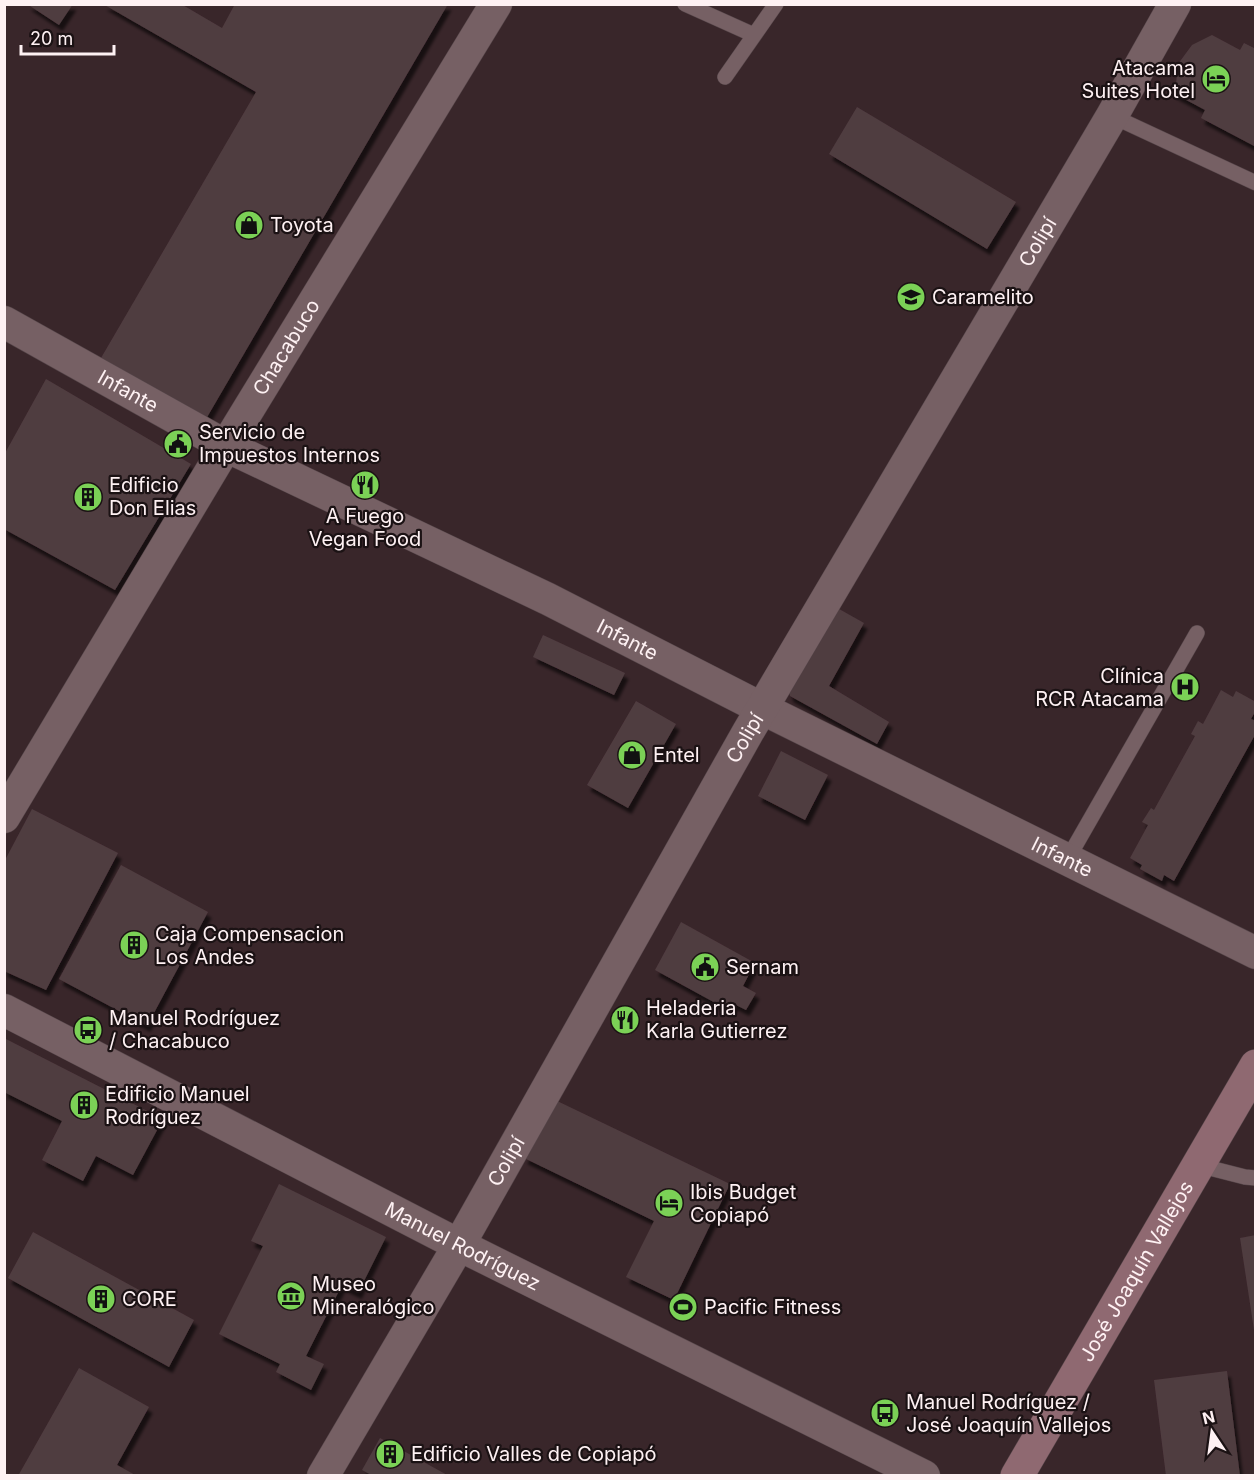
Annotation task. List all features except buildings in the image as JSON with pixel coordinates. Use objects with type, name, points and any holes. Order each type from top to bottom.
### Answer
[{"type":"main road","name":"José Joaquín Vallejos","points":[[1017,1476],[1256,1066]]},
{"type":"street","name":"Chacabuco","points":[[4,817],[226,446],[496,4]]},
{"type":"street","name":"Colipí","points":[[323,1476],[459,1245],[761,708],[1112,116],[1175,4]]},
{"type":"street","name":"Infante","points":[[4,322],[226,446],[548,599],[761,708],[1256,953]]},
{"type":"street","name":"Manuel Rodríguez","points":[[4,1010],[459,1245],[924,1476]]},
{"type":"lane","points":[[685,4],[754,35]]},
{"type":"lane","points":[[724,77],[776,4]]},
{"type":"lane","points":[[1112,116],[1256,183]]},
{"type":"lane","points":[[1067,860],[1197,633]]},
{"type":"lane","points":[[1198,1165],[1256,1178]]},
{"type":"place","name":"Atacama Suites Hotel","points":[[1216,79]]},
{"type":"place","name":"Toyota","points":[[249,225]]},
{"type":"place","name":"Caramelito","points":[[911,297]]},
{"type":"place","name":"Servicio de Impuestos Internos","points":[[178,444]]},
{"type":"place","name":"A Fuego Vegan Food","points":[[365,485]]},
{"type":"place","name":"Edificio Don Elias","points":[[88,497]]},
{"type":"place","name":"Clínica RCR Atacama","points":[[1185,687]]},
{"type":"place","name":"Entel","points":[[632,755]]},
{"type":"place","name":"Caja Compensacion Los Andes","points":[[134,945]]},
{"type":"place","name":"Sernam","points":[[705,967]]},
{"type":"place","name":"Heladeria Karla Gutierrez","points":[[625,1020]]},
{"type":"place","name":"Manuel Rodríguez / Chacabuco","points":[[88,1030]]},
{"type":"place","name":"Edificio Manuel Rodríguez","points":[[84,1105]]},
{"type":"place","name":"Ibis Budget Copiapó","points":[[669,1203]]},
{"type":"place","name":"Museo Mineralógico","points":[[291,1296]]},
{"type":"place","name":"CORE","points":[[101,1299]]},
{"type":"place","name":"Pacific Fitness","points":[[683,1307]]},
{"type":"place","name":"Manuel Rodríguez / José Joaquín Vallejos","points":[[885,1413]]},
{"type":"place","name":"Edificio Valles de Copiapó","points":[[390,1454]]}]
